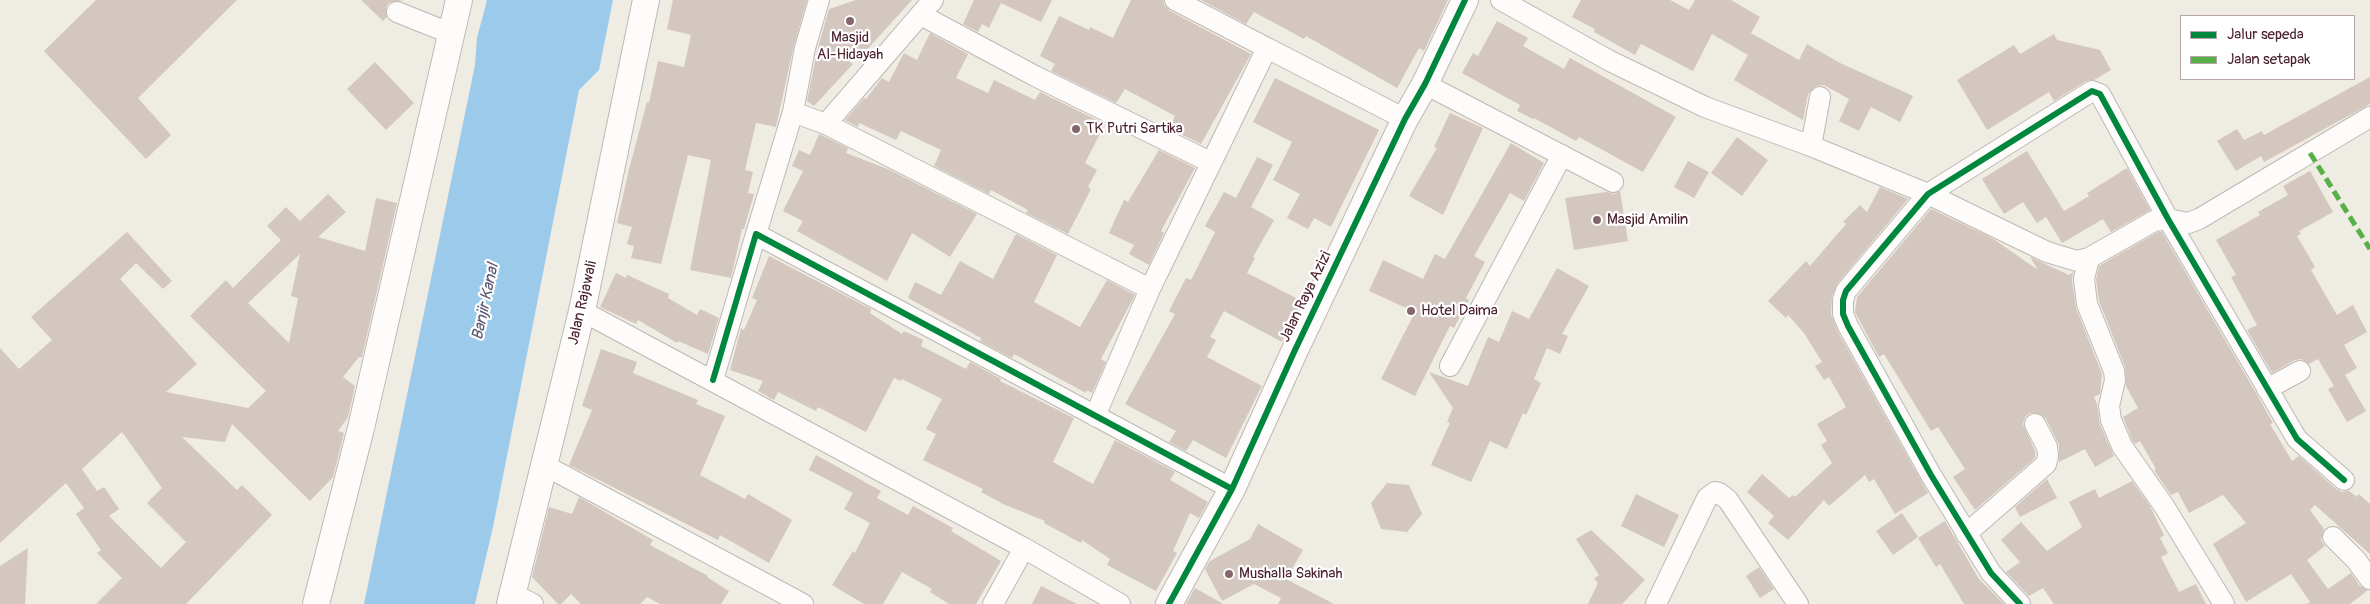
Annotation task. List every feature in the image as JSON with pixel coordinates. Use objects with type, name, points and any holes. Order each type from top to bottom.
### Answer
[{"type":"street","points":[[316,604],[361,428],[459,0]]},
{"type":"street","name":"Jalan Rajawali","points":[[519,600],[544,465],[582,311],[646,0]]},
{"type":"street","points":[[712,380],[793,112],[805,48],[819,0]]},
{"type":"street","points":[[1175,0],[1405,119]]},
{"type":"street","name":"Jalan Raya Azizi","points":[[1169,604],[1232,490],[1295,350],[1405,119],[1425,84],[1465,0]]},
{"type":"street","points":[[1501,0],[1610,61],[1705,107],[1811,146],[1928,194],[2048,252],[2077,261],[2089,258],[2149,224],[2168,219],[2188,222],[2199,219],[2370,117]]},
{"type":"street","points":[[826,124],[927,8],[1035,76],[1210,162]]},
{"type":"street","points":[[397,12],[452,34]]},
{"type":"street","points":[[1095,416],[1150,289],[1267,48]]},
{"type":"street","points":[[1425,84],[1613,182]]},
{"type":"street","points":[[2020,604],[1992,573],[1966,534],[1927,467],[1844,314],[1843,300],[1846,291],[1928,194],[2095,90],[2100,94],[2168,219],[2297,439],[2344,480]]},
{"type":"street","points":[[1811,146],[1820,97]]},
{"type":"street","points":[[793,112],[826,124],[1150,289]]},
{"type":"street","points":[[1450,366],[1562,155]]},
{"type":"street","points":[[756,234],[1232,490]]},
{"type":"street","points":[[2089,258],[2084,279],[2087,304],[2114,371],[2115,380],[2109,406],[2111,420],[2122,446],[2164,506],[2224,604]]},
{"type":"street","points":[[582,311],[1024,548],[1120,604]]},
{"type":"street","points":[[2268,389],[2300,371]]},
{"type":"street","points":[[1966,534],[2046,464],[2048,456],[2047,447],[2034,424]]},
{"type":"street","points":[[544,465],[803,604]]},
{"type":"street","points":[[1656,604],[1707,498],[1715,492],[1720,492],[1728,500],[1798,604]]},
{"type":"street","points":[[2333,537],[2356,560],[2370,580]]},
{"type":"street","points":[[993,604],[1024,548]]},
{"type":"water","name":"Banjir Kanal","points":[[487,0],[613,0],[599,70],[579,90],[493,527],[475,604],[364,604],[475,65],[477,38]]},
{"type":"building","points":[[96,0],[237,0],[138,98],[171,135],[146,159],[44,51]]},
{"type":"building","points":[[361,0],[404,0],[389,3],[386,8],[387,17],[383,21]]},
{"type":"building","points":[[673,0],[807,0],[794,45],[776,127],[756,123],[745,170],[753,172],[748,193],[754,194],[744,229],[742,229],[731,278],[690,270],[711,160],[688,155],[661,264],[631,258],[634,246],[627,244],[632,227],[617,223],[629,169],[647,102],[649,103],[658,61],[684,67],[691,35],[667,29]]},
{"type":"building","points":[[856,0],[912,0],[864,53],[849,62],[853,64],[814,106],[807,101],[817,51],[829,9]]},
{"type":"building","points":[[974,0],[1052,0],[1041,22],[1001,3],[989,28],[982,24],[978,32],[963,24]]},
{"type":"building","points":[[1131,0],[1163,0],[1165,6],[1170,11],[1251,54],[1201,144],[1170,129],[1175,116],[1125,89],[1116,103],[1051,71],[1055,64],[1040,56],[1059,16],[1089,30],[1090,27],[1113,38]]},
{"type":"building","points":[[1201,0],[1448,0],[1424,51],[1419,48],[1397,88],[1306,36],[1304,39],[1254,12],[1246,24]]},
{"type":"building","points":[[1581,0],[1670,0],[1689,10],[1695,0],[1731,0],[1760,17],[1751,33],[1799,60],[1807,44],[1840,63],[1913,96],[1900,122],[1871,107],[1859,131],[1839,121],[1849,99],[1824,85],[1816,86],[1808,94],[1803,120],[1734,80],[1748,55],[1712,34],[1693,71],[1641,44],[1635,55],[1594,32],[1595,29],[1572,17]]},
{"type":"building","points":[[1497,21],[1528,38],[1523,46],[1564,69],[1570,58],[1676,117],[1643,172],[1579,137],[1576,141],[1517,111],[1520,105],[1462,73],[1473,53],[1478,56]]},
{"type":"building","points":[[930,33],[968,54],[956,78],[988,93],[994,80],[1035,100],[1040,92],[1105,124],[1085,163],[1097,170],[1088,187],[1091,189],[1068,234],[1026,213],[1028,210],[991,190],[989,194],[934,166],[941,150],[901,131],[896,140],[859,123],[858,127],[845,120],[864,98],[866,99],[882,78],[889,82],[904,53],[917,60]]},
{"type":"building","points":[[2054,34],[2057,40],[2100,50],[2111,70],[2094,80],[2086,81],[2054,101],[2049,92],[1987,130],[1957,80],[2014,45],[2020,54]]},
{"type":"building","points":[[375,62],[414,103],[386,130],[347,89]]},
{"type":"building","points":[[2370,77],[2370,104],[2264,162],[2261,156],[2236,171],[2217,141],[2237,129],[2244,140],[2262,131],[2264,135]]},
{"type":"building","points":[[1275,78],[1379,130],[1331,227],[1314,218],[1308,229],[1287,218],[1300,194],[1273,180],[1292,142],[1253,122]]},
{"type":"building","points":[[1450,113],[1483,128],[1443,215],[1409,196],[1437,148],[1434,147]]},
{"type":"building","points":[[819,134],[848,148],[846,153],[890,170],[977,214],[950,257],[912,233],[887,281],[797,231],[803,221],[783,211],[803,171],[792,166],[799,150],[810,155]]},
{"type":"building","points":[[1737,137],[1768,160],[1742,196],[1711,173]]},
{"type":"building","points":[[1511,143],[1544,163],[1524,201],[1510,193],[1474,256],[1485,262],[1466,298],[1469,300],[1454,328],[1450,326],[1415,396],[1381,379],[1415,312],[1369,291],[1383,260],[1423,279],[1435,254],[1445,259]]},
{"type":"building","points":[[1159,150],[1195,168],[1161,231],[1164,233],[1149,265],[1129,254],[1134,245],[1109,233],[1124,200],[1128,202]]},
{"type":"building","points":[[2027,151],[2064,211],[2089,196],[2087,193],[2127,168],[2150,210],[2111,232],[2103,219],[2062,243],[2046,217],[2037,223],[2023,202],[2004,214],[1982,179]]},
{"type":"building","points":[[1257,157],[1273,165],[1251,207],[1274,220],[1253,257],[1255,258],[1247,273],[1302,301],[1282,342],[1224,311],[1210,337],[1216,340],[1207,357],[1262,386],[1226,458],[1193,440],[1186,451],[1169,442],[1176,431],[1125,404],[1175,314],[1169,311],[1186,278],[1191,280],[1215,232],[1205,226],[1224,192],[1236,198]]},
{"type":"building","points":[[1688,161],[1709,172],[1694,198],[1674,187]]},
{"type":"building","points":[[2310,171],[2333,212],[2299,231],[2301,234],[2297,236],[2315,267],[2311,270],[2337,315],[2353,305],[2367,332],[2344,345],[2357,368],[2345,375],[2366,411],[2347,422],[2328,389],[2334,386],[2318,359],[2309,364],[2301,359],[2295,360],[2272,373],[2247,330],[2257,325],[2231,277],[2236,275],[2216,240],[2260,215],[2258,212],[2288,195],[2283,186]]},
{"type":"building","points":[[1880,187],[1908,199],[1837,284],[1832,297],[1831,314],[1838,332],[1928,493],[1895,514],[1874,479],[1869,482],[1865,475],[1829,506],[1824,500],[1788,540],[1768,523],[1774,516],[1747,492],[1762,474],[1789,498],[1793,495],[1795,497],[1832,463],[1821,445],[1827,441],[1817,424],[1846,407],[1829,377],[1824,380],[1815,366],[1822,362],[1804,333],[1788,315],[1786,318],[1768,301],[1806,261],[1810,266],[1846,224],[1843,222],[1860,205],[1867,212]]},
{"type":"building","name":"Masjid Amilin","points":[[1620,191],[1628,241],[1574,250],[1565,198],[1606,192],[1614,194]]},
{"type":"building","points":[[328,194],[346,212],[318,237],[365,251],[376,198],[397,203],[362,357],[359,357],[343,377],[355,386],[348,417],[338,431],[344,433],[333,477],[310,501],[232,424],[225,442],[182,437],[237,490],[242,485],[272,515],[186,604],[96,604],[122,578],[97,553],[101,550],[76,514],[84,508],[66,483],[0,543],[0,348],[19,369],[52,340],[31,317],[127,232],[172,281],[163,289],[136,263],[120,279],[197,364],[166,392],[248,408],[266,391],[190,316],[226,280],[233,288],[281,240],[267,226],[286,207],[300,221]],"holes":[[[300,254],[291,296],[298,298],[289,343],[248,303]],[[122,432],[162,488],[147,503],[186,542],[161,568],[109,516],[119,509],[104,487],[97,491],[82,469]]]},
{"type":"building","points":[[1931,209],[1992,238],[2038,270],[2030,257],[2069,275],[2073,272],[2072,280],[2076,308],[2102,374],[2100,394],[2094,397],[2100,425],[2114,456],[2095,467],[2085,449],[2059,462],[2059,445],[2046,419],[2041,414],[2030,413],[2025,417],[2023,424],[2035,451],[2035,458],[1975,510],[1953,477],[1965,469],[1938,427],[1931,431],[1884,354],[1879,357],[1855,312],[1857,297]]},
{"type":"building","points":[[2158,232],[2162,232],[2256,393],[2273,423],[2270,424],[2292,461],[2299,456],[2336,489],[2342,492],[2349,491],[2357,497],[2359,494],[2370,504],[2370,554],[2315,505],[2310,510],[2324,529],[2321,540],[2325,546],[2307,560],[2328,589],[2351,573],[2360,586],[2368,590],[2350,604],[2307,604],[2310,602],[2291,574],[2246,602],[2213,544],[2246,523],[2223,495],[2189,513],[2178,492],[2171,495],[2154,470],[2156,469],[2140,441],[2135,444],[2132,440],[2123,417],[2138,408],[2126,386],[2125,367],[2099,301],[2096,280],[2099,266]]},
{"type":"building","points":[[1016,234],[1057,255],[1034,302],[1080,327],[1107,280],[1135,295],[1101,359],[1106,362],[1092,393],[1087,390],[1086,393],[1014,354],[1012,358],[980,341],[981,338],[908,298],[915,282],[941,295],[960,261],[993,279]]},
{"type":"building","points":[[769,256],[871,309],[870,313],[902,334],[904,331],[923,340],[921,346],[966,369],[970,362],[1001,379],[1000,381],[1074,418],[1053,462],[1093,484],[1115,440],[1175,472],[1170,480],[1208,502],[1199,518],[1190,513],[1173,551],[1177,553],[1156,591],[1107,565],[1110,559],[1082,540],[1081,543],[1044,523],[1045,521],[1003,504],[981,492],[983,489],[923,460],[936,434],[926,429],[942,399],[902,379],[901,381],[894,378],[866,432],[818,407],[816,411],[778,392],[774,400],[758,391],[763,381],[730,370],[741,328],[744,330],[757,300],[752,298]]},
{"type":"building","points":[[1557,268],[1589,286],[1562,334],[1568,336],[1560,354],[1547,348],[1534,379],[1541,383],[1526,415],[1523,413],[1507,449],[1490,441],[1471,482],[1431,465],[1450,423],[1447,422],[1453,408],[1429,372],[1468,386],[1488,337],[1499,342],[1512,311],[1529,319]]},
{"type":"building","points":[[616,273],[626,278],[627,275],[669,294],[668,298],[697,315],[700,309],[719,318],[708,354],[678,341],[677,343],[638,320],[636,324],[600,307]]},
{"type":"building","points":[[601,349],[637,362],[633,373],[698,400],[696,404],[725,416],[700,475],[745,499],[748,494],[792,520],[769,563],[720,535],[718,540],[569,465],[592,410],[582,406]]},
{"type":"building","points":[[816,455],[881,491],[877,498],[908,515],[913,506],[953,528],[951,531],[1001,561],[976,604],[949,604],[930,592],[932,589],[902,572],[883,604],[864,604],[832,585],[853,551],[855,553],[870,523],[844,509],[853,493],[809,470]]},
{"type":"building","points":[[2047,479],[2057,498],[2020,517],[2015,507]]},
{"type":"building","points":[[2132,481],[2150,506],[2164,535],[2160,538],[2168,553],[2161,557],[2179,592],[2196,584],[2206,604],[2054,604],[2043,588],[2029,596],[2006,572],[2020,562],[2001,540],[2021,522],[2047,551],[2082,527],[2069,502],[2095,489],[2099,498]]},
{"type":"building","points":[[1387,483],[1409,485],[1422,514],[1407,532],[1381,529],[1371,503]]},
{"type":"building","points":[[1636,494],[1679,515],[1664,547],[1621,526]]},
{"type":"building","points":[[579,497],[653,540],[650,545],[708,576],[729,591],[721,604],[660,604],[647,597],[640,604],[581,604],[571,594],[561,604],[558,604],[532,577],[549,507],[572,514]]},
{"type":"building","points":[[1902,513],[1918,537],[1893,555],[1876,531]]},
{"type":"building","points":[[1945,521],[1979,579],[2004,604],[1964,604],[1940,564],[1936,567],[1918,538]]},
{"type":"building","points":[[1258,524],[1303,550],[1286,579],[1334,604],[1278,604],[1281,598],[1254,584],[1222,601],[1205,569],[1210,561],[1250,539]]},
{"type":"building","points":[[1591,530],[1645,580],[1622,604],[1588,604],[1598,583],[1594,579],[1599,575],[1576,539]]},
{"type":"building","points":[[28,548],[25,604],[0,604],[0,566]]},
{"type":"building","points":[[1759,567],[1774,589],[1760,598],[1746,576]]},
{"type":"building","points":[[1041,586],[1077,604],[1032,604]]},
{"type":"building","points":[[1195,588],[1223,604],[1186,604]]},
{"type":"marked path","points":[[2310,153],[2370,249]]},
{"type":"cycle path","points":[[1169,604],[1232,489],[1295,350],[1405,119],[1425,84],[1465,0]]},
{"type":"cycle path","points":[[2020,604],[1991,573],[1931,475],[1848,326],[1843,314],[1843,300],[1846,291],[1928,194],[2092,91],[2100,94],[2168,219],[2297,439],[2344,480]]},
{"type":"cycle path","points":[[713,380],[756,234],[1232,489]]},
{"type":"place","name":"Masjid Al-Hidayah","points":[[850,21]]},
{"type":"place","name":"TK Putri Sartika","points":[[1076,129]]},
{"type":"place","name":"Masjid Amilin","points":[[1597,220]]},
{"type":"place","name":"Hotel Daima","points":[[1411,311]]},
{"type":"place","name":"Mushalla Sakinah","points":[[1229,574]]}]
